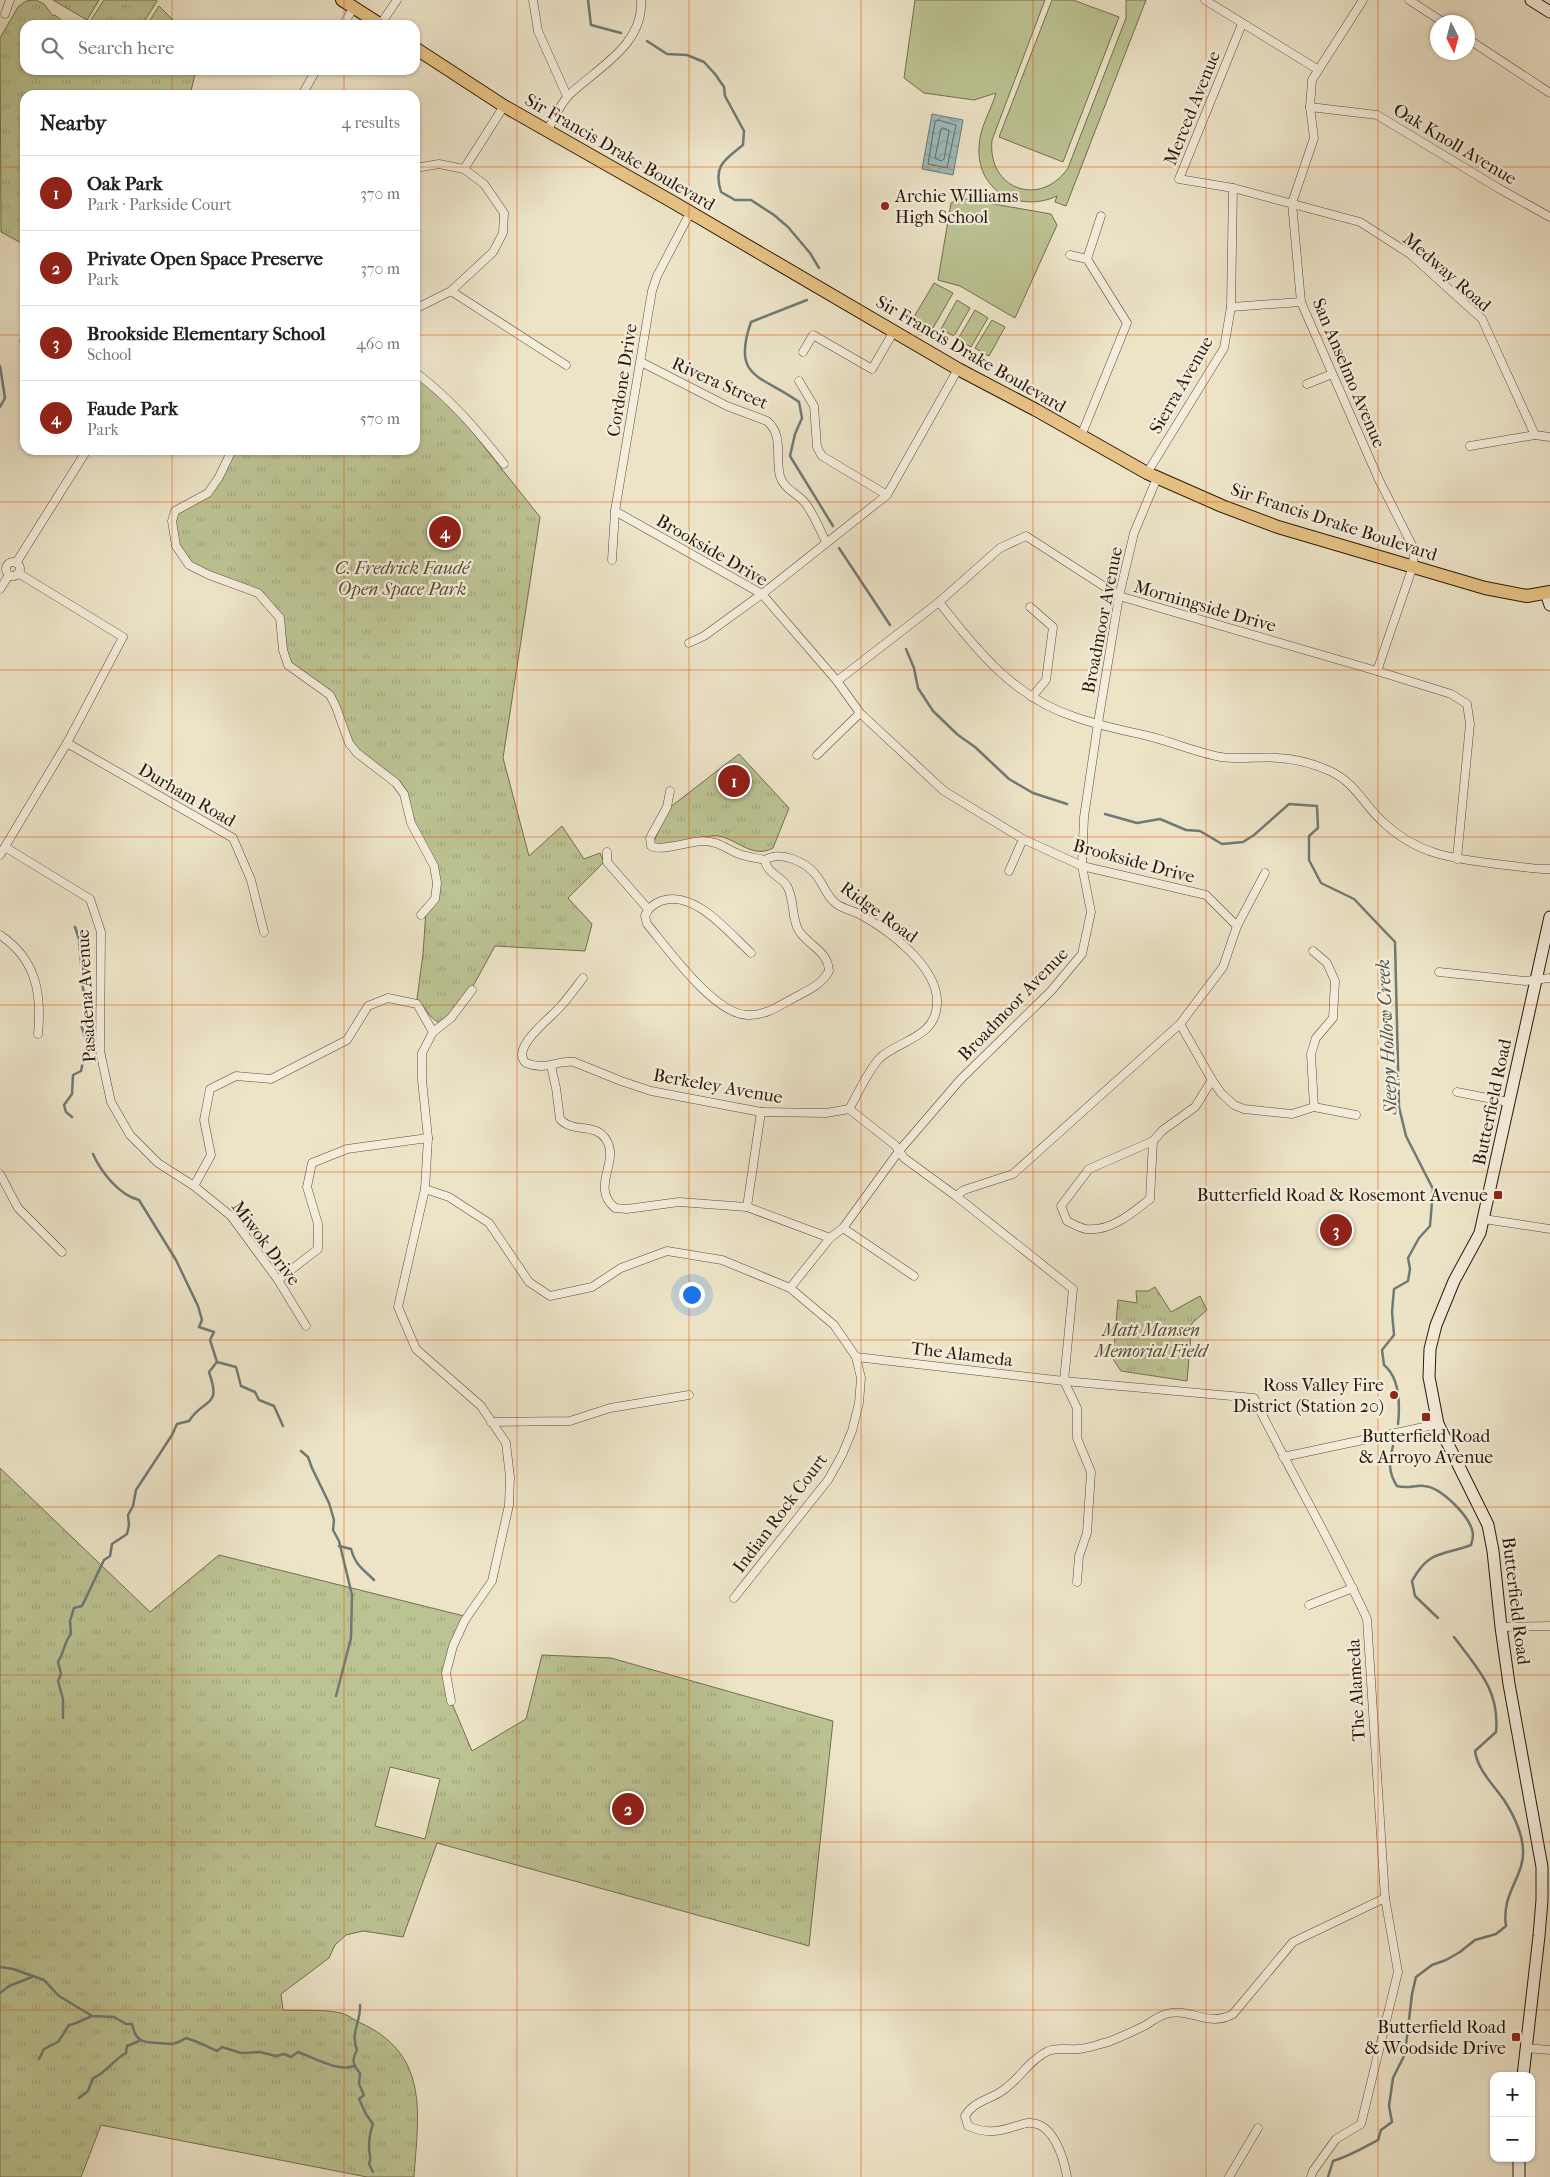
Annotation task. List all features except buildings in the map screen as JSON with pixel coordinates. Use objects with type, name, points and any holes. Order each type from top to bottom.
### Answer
[{"type":"main road","points":[[342,0],[373,20]]},
{"type":"main road","name":"Sir Francis Drake Boulevard","points":[[420,51],[504,106],[547,131],[958,369],[1152,476],[1278,527],[1508,593],[1549,597]]},
{"type":"street","points":[[5,14],[10,0]]},
{"type":"street","points":[[383,20],[397,0]]},
{"type":"street","points":[[533,0],[538,31],[567,96]]},
{"type":"street","points":[[547,131],[567,96],[621,51],[630,38],[639,18],[641,0]]},
{"type":"street","points":[[1205,0],[1317,69]]},
{"type":"street","name":"San Anselmo Avenue","points":[[1363,0],[1317,69],[1312,80],[1310,107],[1314,138],[1292,203],[1301,302],[1379,480],[1414,549],[1413,566],[1376,670]]},
{"type":"street","points":[[1409,0],[1432,15]]},
{"type":"street","points":[[1531,0],[1550,12]]},
{"type":"street","points":[[346,20],[354,7]]},
{"type":"street","name":"Merced Avenue","points":[[1242,24],[1179,179],[1233,188],[1292,203]]},
{"type":"street","points":[[1475,44],[1550,93]]},
{"type":"street","points":[[305,90],[313,75]]},
{"type":"street","points":[[464,170],[504,106]]},
{"type":"street","name":"Oak Knoll Avenue","points":[[1310,107],[1377,115],[1550,217]]},
{"type":"street","points":[[420,167],[439,164],[464,170],[484,184],[504,212],[503,233],[493,252],[451,291],[420,306]]},
{"type":"street","name":"Sierra Avenue","points":[[1152,476],[1224,348],[1231,307],[1233,188]]},
{"type":"street","name":"Medway Road","points":[[1292,203],[1360,222],[1410,254],[1482,318],[1535,435]]},
{"type":"street","name":"Cordone Drive","points":[[612,560],[615,511],[652,291],[657,276],[690,213]]},
{"type":"street","points":[[1086,259],[1101,216]]},
{"type":"street","points":[[1070,255],[1086,259],[1127,323],[1081,436]]},
{"type":"street","points":[[451,291],[566,365]]},
{"type":"street","points":[[1231,307],[1301,302]]},
{"type":"street","points":[[803,352],[813,335],[872,369],[894,331]]},
{"type":"street","name":"Rivera Street","points":[[641,362],[727,406],[768,421],[777,435],[779,474],[783,484],[806,505],[826,542]]},
{"type":"street","points":[[689,643],[704,636],[762,594],[887,495],[958,369]]},
{"type":"street","points":[[1307,384],[1332,374]]},
{"type":"street","points":[[420,376],[440,390],[462,413],[504,464]]},
{"type":"street","points":[[799,381],[814,406],[817,447],[822,456],[887,495]]},
{"type":"street","points":[[1470,446],[1535,435],[1550,438]]},
{"type":"street","points":[[16,563],[84,455]]},
{"type":"street","points":[[230,455],[219,477],[208,493],[186,503],[175,511],[172,521],[176,546],[189,565],[209,575],[258,593],[280,618],[283,650],[288,665],[330,695],[349,743],[357,753],[396,783],[404,794],[411,823],[434,866],[436,875],[435,899],[421,915]]},
{"type":"street","name":"Broadmoor Avenue","points":[[790,1288],[830,1238],[843,1228],[899,1151],[960,1080],[1051,991],[1082,954],[1091,912],[1082,866],[1084,817],[1119,596],[1134,534],[1152,476]]},
{"type":"street","name":"Brookside Drive","points":[[615,511],[762,594],[837,681],[860,713],[944,791],[1023,839],[1082,866],[1206,895],[1237,926]]},
{"type":"street","name":"Morningside Drive","points":[[837,681],[939,602],[1000,548],[1026,536],[1119,596],[1376,670],[1451,694],[1467,704],[1470,724],[1457,859]]},
{"type":"street","points":[[9,575],[3,564],[16,563]]},
{"type":"street","points":[[9,575],[14,576],[18,573],[20,568],[16,563]]},
{"type":"street","points":[[0,855],[67,743],[124,638],[18,573]]},
{"type":"street","points":[[0,589],[9,575]]},
{"type":"street","points":[[939,602],[987,661],[1009,681],[1032,698],[1067,714],[1220,756],[1246,759],[1276,758],[1305,762],[1334,773],[1353,787],[1381,820],[1396,834],[1416,847],[1436,855],[1457,859],[1550,869]]},
{"type":"street","points":[[1030,607],[1053,627],[1046,680],[1032,698]]},
{"type":"street","points":[[817,755],[860,713]]},
{"type":"street","name":"Durham Road","points":[[67,743],[233,838],[251,880],[264,932]]},
{"type":"street","name":"Ridge Road","points":[[670,791],[666,806],[650,838],[651,846],[662,849],[692,842],[714,842],[741,854],[765,860],[778,856],[806,866],[816,875],[830,899],[881,928],[920,960],[933,980],[936,989],[936,1012],[927,1028],[919,1035],[882,1056],[876,1063],[850,1109]]},
{"type":"street","points":[[1009,871],[1023,839]]},
{"type":"street","name":"Pasadena Avenue","points":[[5,847],[90,899],[101,932],[100,1051],[111,1102],[130,1135],[158,1164],[194,1186]]},
{"type":"street","points":[[607,852],[607,862],[648,909]]},
{"type":"street","points":[[751,952],[692,902],[673,898],[663,900],[648,909],[645,916],[647,924],[711,997],[736,1013],[747,1015],[768,1012],[817,985],[829,971],[829,964],[822,953],[799,932],[793,901],[787,886],[768,870],[765,860]]},
{"type":"street","points":[[956,1196],[964,1190],[1013,1174],[1180,1024],[1223,967],[1237,926],[1265,873]]},
{"type":"street","name":"Butterfield Road","points":[[1523,2072],[1546,1867],[1500,1627],[1493,1551],[1488,1525],[1476,1497],[1448,1447],[1438,1424],[1429,1377],[1430,1349],[1445,1301],[1480,1234],[1484,1219],[1508,1102],[1550,918]]},
{"type":"street","points":[[0,935],[13,944],[23,955],[32,972],[37,988],[39,1006],[38,1034]]},
{"type":"street","points":[[1313,951],[1327,963],[1335,982],[1333,1018],[1316,1038],[1311,1054],[1314,1107]]},
{"type":"street","points":[[1439,972],[1525,981],[1550,978]]},
{"type":"street","name":"Berkeley Avenue","points":[[583,978],[561,1007],[545,1019],[523,1048],[522,1056],[526,1063],[551,1066],[566,1061],[574,1062],[621,1082],[651,1091],[761,1112],[826,1113],[850,1109]]},
{"type":"street","points":[[451,1701],[446,1673],[453,1646],[465,1620],[492,1581],[509,1505],[510,1477],[506,1443],[481,1406],[416,1350],[398,1307],[425,1189],[428,1138],[422,1080],[422,1053],[433,1032],[451,1018],[472,990]]},
{"type":"street","points":[[194,1186],[211,1155],[204,1120],[210,1088],[236,1076],[271,1079],[347,1040],[368,1006],[388,998],[417,1004],[433,1032]]},
{"type":"street","points":[[1180,1024],[1212,1080],[1221,1093],[1234,1104],[1244,1109],[1292,1114],[1314,1107],[1356,1115]]},
{"type":"street","points":[[551,1066],[560,1119],[571,1126],[597,1131],[606,1139],[610,1152],[604,1194],[615,1208],[628,1209],[679,1202],[747,1207],[830,1238]]},
{"type":"street","points":[[1153,1141],[1150,1199],[1127,1216],[1104,1228],[1085,1229],[1067,1221],[1061,1206],[1089,1169],[1153,1141],[1163,1130],[1195,1107],[1212,1080]]},
{"type":"street","points":[[1457,1092],[1508,1102]]},
{"type":"street","points":[[850,1109],[894,1145],[904,1158],[956,1196],[1073,1290],[1064,1382],[1077,1408],[1077,1438],[1091,1472],[1089,1518],[1087,1533],[1080,1556],[1077,1582]]},
{"type":"street","points":[[747,1207],[761,1112]]},
{"type":"street","points":[[278,1280],[318,1249],[318,1224],[307,1187],[312,1163],[347,1149],[428,1138]]},
{"type":"street","points":[[0,1174],[18,1208],[62,1252]]},
{"type":"street","name":"Miwok Drive","points":[[194,1186],[231,1216],[278,1280],[306,1326]]},
{"type":"street","points":[[425,1189],[448,1197],[489,1222],[530,1282],[550,1296],[592,1287],[621,1268],[667,1251],[722,1260],[790,1288],[834,1325],[856,1357]]},
{"type":"street","points":[[1484,1219],[1550,1229]]},
{"type":"street","points":[[843,1228],[914,1276]]},
{"type":"street","name":"The Alameda","points":[[856,1357],[1064,1382],[1254,1398],[1283,1457],[1353,1588],[1367,1619],[1385,1898],[1398,1972],[1360,2124],[1336,2139],[1312,2174],[1305,2177]]},
{"type":"street","name":"Indian Rock Court","points":[[734,1598],[828,1480],[842,1455],[852,1431],[859,1403],[860,1378],[856,1357]]},
{"type":"street","points":[[491,1422],[570,1421],[610,1408],[689,1394]]},
{"type":"street","points":[[1283,1457],[1438,1424]]},
{"type":"street","points":[[1309,1605],[1353,1588]]},
{"type":"street","points":[[1500,1627],[1550,1626]]},
{"type":"street","points":[[1067,2177],[1066,2167],[1054,2138],[1044,2127],[1030,2122],[997,2132],[986,2132],[968,2126],[965,2116],[968,2111],[974,2104],[1002,2091],[1029,2065],[1048,2051],[1080,2049],[1109,2041],[1134,2031],[1166,2014],[1177,2013],[1223,2020],[1232,2014],[1293,1942],[1385,1898]]},
{"type":"street","points":[[1525,2048],[1550,2050]]},
{"type":"street","points":[[1229,2177],[1258,2128]]},
{"type":"street","points":[[1519,2162],[1519,2177]]},
{"type":"green space","points":[[36,0],[44,4],[53,16],[55,15],[61,20],[20,20],[20,75],[195,75],[191,90],[20,90],[20,242],[1,232],[0,38],[18,7],[26,1]]},
{"type":"green space","points":[[53,0],[99,0],[87,20]]},
{"type":"green space","points":[[104,0],[157,1],[145,20],[91,20]]},
{"type":"green space","points":[[915,0],[1045,0],[992,140],[993,157],[998,171],[1007,181],[1018,188],[1031,190],[1044,188],[1057,180],[1068,168],[1126,18],[1126,0],[1146,0],[1066,206],[1055,202],[1057,196],[1043,201],[1029,202],[1016,200],[1003,195],[993,187],[985,176],[980,163],[979,148],[983,127],[996,93],[974,100],[924,93],[904,78]]},
{"type":"green space","points":[[1052,0],[1073,0],[1119,17],[1063,162],[999,137]]},
{"type":"green space","points":[[159,6],[173,20],[150,20]]},
{"type":"green space","points":[[959,198],[1051,214],[1057,225],[1015,318],[960,286],[938,280],[951,203]]},
{"type":"green space","points":[[934,283],[953,293],[933,328],[914,317]]},
{"type":"green space","points":[[957,300],[970,308],[954,336],[941,329]]},
{"type":"green space","points":[[975,310],[988,318],[971,347],[958,339]]},
{"type":"green space","points":[[992,320],[1005,327],[989,356],[975,348]]},
{"type":"green space","name":"C. Fredrick Faudé Open Space Park","points":[[420,376],[439,390],[540,517],[503,758],[529,856],[562,826],[584,859],[600,853],[604,862],[568,898],[592,924],[585,951],[495,946],[461,1008],[440,1023],[430,1016],[417,999],[426,910],[435,897],[434,866],[416,831],[404,794],[357,753],[330,695],[288,665],[280,618],[258,593],[189,565],[176,546],[175,511],[208,493],[229,455],[420,455]]},
{"type":"green space","points":[[739,754],[789,808],[773,848],[766,851],[752,850],[726,838],[714,836],[653,848],[654,841],[669,808]]},
{"type":"green space","name":"Matt Mansen Memorial Field","points":[[1155,1287],[1171,1312],[1200,1296],[1207,1310],[1192,1323],[1187,1381],[1121,1371],[1113,1359],[1118,1300],[1137,1303],[1136,1291],[1148,1291]]},
{"type":"green space","points":[[0,1468],[150,1612],[219,1555],[468,1617],[446,1673],[451,1701],[472,1751],[526,1719],[542,1655],[611,1658],[833,1721],[809,1946],[437,1843],[403,1937],[363,1931],[346,1935],[335,1945],[329,1958],[281,1994],[283,2010],[327,2011],[344,2014],[386,2039],[401,2054],[410,2072],[415,2090],[417,2132],[414,2177],[367,2177],[101,2125],[81,2177],[0,2177]],"holes":[[[390,1767],[440,1779],[425,1839],[375,1826]]]},
{"type":"water","points":[[932,114],[963,120],[953,175],[922,169]]},
{"type":"waterway","name":"Sleepy Hollow Creek","points":[[588,0],[591,25],[621,33]]},
{"type":"waterway","name":"Sleepy Hollow Creek","points":[[647,41],[667,54],[687,55],[704,62],[715,74],[724,87],[725,96],[744,131],[743,145],[730,155],[719,170],[718,176],[721,192],[735,200],[751,200],[774,215],[788,227],[810,253],[819,268]]},
{"type":"waterway","name":"Sleepy Hollow Creek","points":[[807,300],[751,322],[746,341],[745,355],[748,365],[762,380],[799,402],[802,418],[795,434],[790,456],[833,526]]},
{"type":"waterway","points":[[0,366],[5,398],[0,407]]},
{"type":"waterway","name":"Sleepy Hollow Creek","points":[[839,548],[890,625]]},
{"type":"waterway","name":"Sleepy Hollow Creek","points":[[906,649],[914,668],[918,688],[933,711],[1009,779],[1033,793],[1067,804]]},
{"type":"waterway","name":"Sleepy Hollow Creek","points":[[1105,814],[1137,823],[1160,819],[1186,830],[1200,831],[1222,844],[1243,842],[1254,835],[1289,804],[1317,806],[1318,828],[1309,836],[1309,860],[1321,883],[1354,899],[1395,942],[1399,1107],[1406,1136],[1433,1189],[1430,1226],[1419,1238],[1408,1258],[1410,1269],[1408,1281],[1394,1289],[1392,1312],[1394,1335],[1382,1350],[1384,1365],[1393,1377],[1398,1392],[1398,1424]]},
{"type":"waterway","points":[[72,1117],[66,1112],[64,1105],[72,1094],[73,1075],[81,1071],[87,1042],[81,1025],[87,1022],[87,1012],[90,1007],[83,989],[79,939],[75,927]]},
{"type":"waterway","points":[[63,1718],[63,1699],[58,1681],[61,1674],[58,1662],[71,1634],[70,1621],[74,1608],[82,1606],[104,1560],[110,1556],[112,1544],[127,1534],[129,1525],[128,1515],[133,1506],[136,1490],[172,1435],[177,1424],[189,1421],[200,1408],[210,1401],[213,1392],[209,1372],[217,1362],[210,1340],[214,1332],[199,1327],[202,1320],[198,1306],[176,1260],[139,1200],[118,1188],[101,1168],[93,1154]]},
{"type":"waterway","points":[[217,1362],[236,1367],[241,1386],[255,1392],[259,1400],[274,1406],[283,1426]]},
{"type":"waterway","name":"Sleepy Hollow Creek","points":[[1393,1446],[1390,1467],[1397,1486],[1424,1486],[1439,1492],[1454,1504],[1467,1519],[1473,1534],[1471,1545],[1437,1555],[1430,1559],[1418,1571],[1412,1581],[1415,1596],[1438,1618]]},
{"type":"waterway","points":[[301,1451],[308,1457],[329,1503],[334,1520],[333,1530],[339,1541],[352,1595],[351,1638],[336,1696]]},
{"type":"waterway","points":[[339,1546],[351,1549],[357,1563],[374,1580]]},
{"type":"waterway","name":"Sleepy Hollow Creek","points":[[1328,2177],[1333,2161],[1378,2140],[1381,2130],[1392,2122],[1389,2106],[1393,2078],[1405,2054],[1412,1994],[1416,1977],[1432,1965],[1460,1952],[1475,1940],[1496,1934],[1506,1926],[1505,1914],[1507,1904],[1523,1859],[1521,1837],[1511,1811],[1486,1777],[1479,1765],[1475,1751],[1496,1732],[1496,1717],[1491,1692],[1485,1680],[1454,1637]]},
{"type":"waterway","points":[[0,1967],[13,1969],[44,1980],[59,1996],[92,2016],[114,2017],[126,2024],[132,2024],[135,2034],[140,2040],[152,2043],[173,2044],[186,2038],[217,2051],[222,2047],[241,2053],[260,2052],[276,2056],[284,2054],[291,2057],[298,2052],[333,2066],[354,2066]]},
{"type":"waterway","points":[[0,1993],[9,1986],[32,1977]]},
{"type":"waterway","points":[[360,2005],[355,2032],[357,2050],[354,2062],[355,2067],[360,2073],[359,2084],[364,2095],[359,2099],[373,2124],[369,2148],[369,2164],[373,2172]]},
{"type":"waterway","points":[[39,2059],[44,2049],[58,2042],[69,2025],[92,2016]]},
{"type":"waterway","points":[[79,2098],[88,2091],[93,2078],[101,2074],[126,2053],[127,2046],[139,2041]]},
{"type":"place","name":"Archie Williams High School","points":[[885,206]]},
{"type":"place","name":"Faude Park","points":[[445,532]]},
{"type":"place","name":"Oak Park","points":[[734,781]]},
{"type":"place","name":"Butterfield Road & Rosemont Avenue","points":[[1498,1195]]},
{"type":"place","name":"Brookside Elementary School","points":[[1336,1230]]},
{"type":"place","name":"Ross Valley Fire District (Station 20)","points":[[1394,1395]]},
{"type":"place","name":"Butterfield Road & Arroyo Avenue","points":[[1426,1417]]},
{"type":"place","name":"Private Open Space Preserve","points":[[628,1809]]},
{"type":"place","name":"Butterfield Road & Woodside Drive","points":[[1516,2037]]}]
